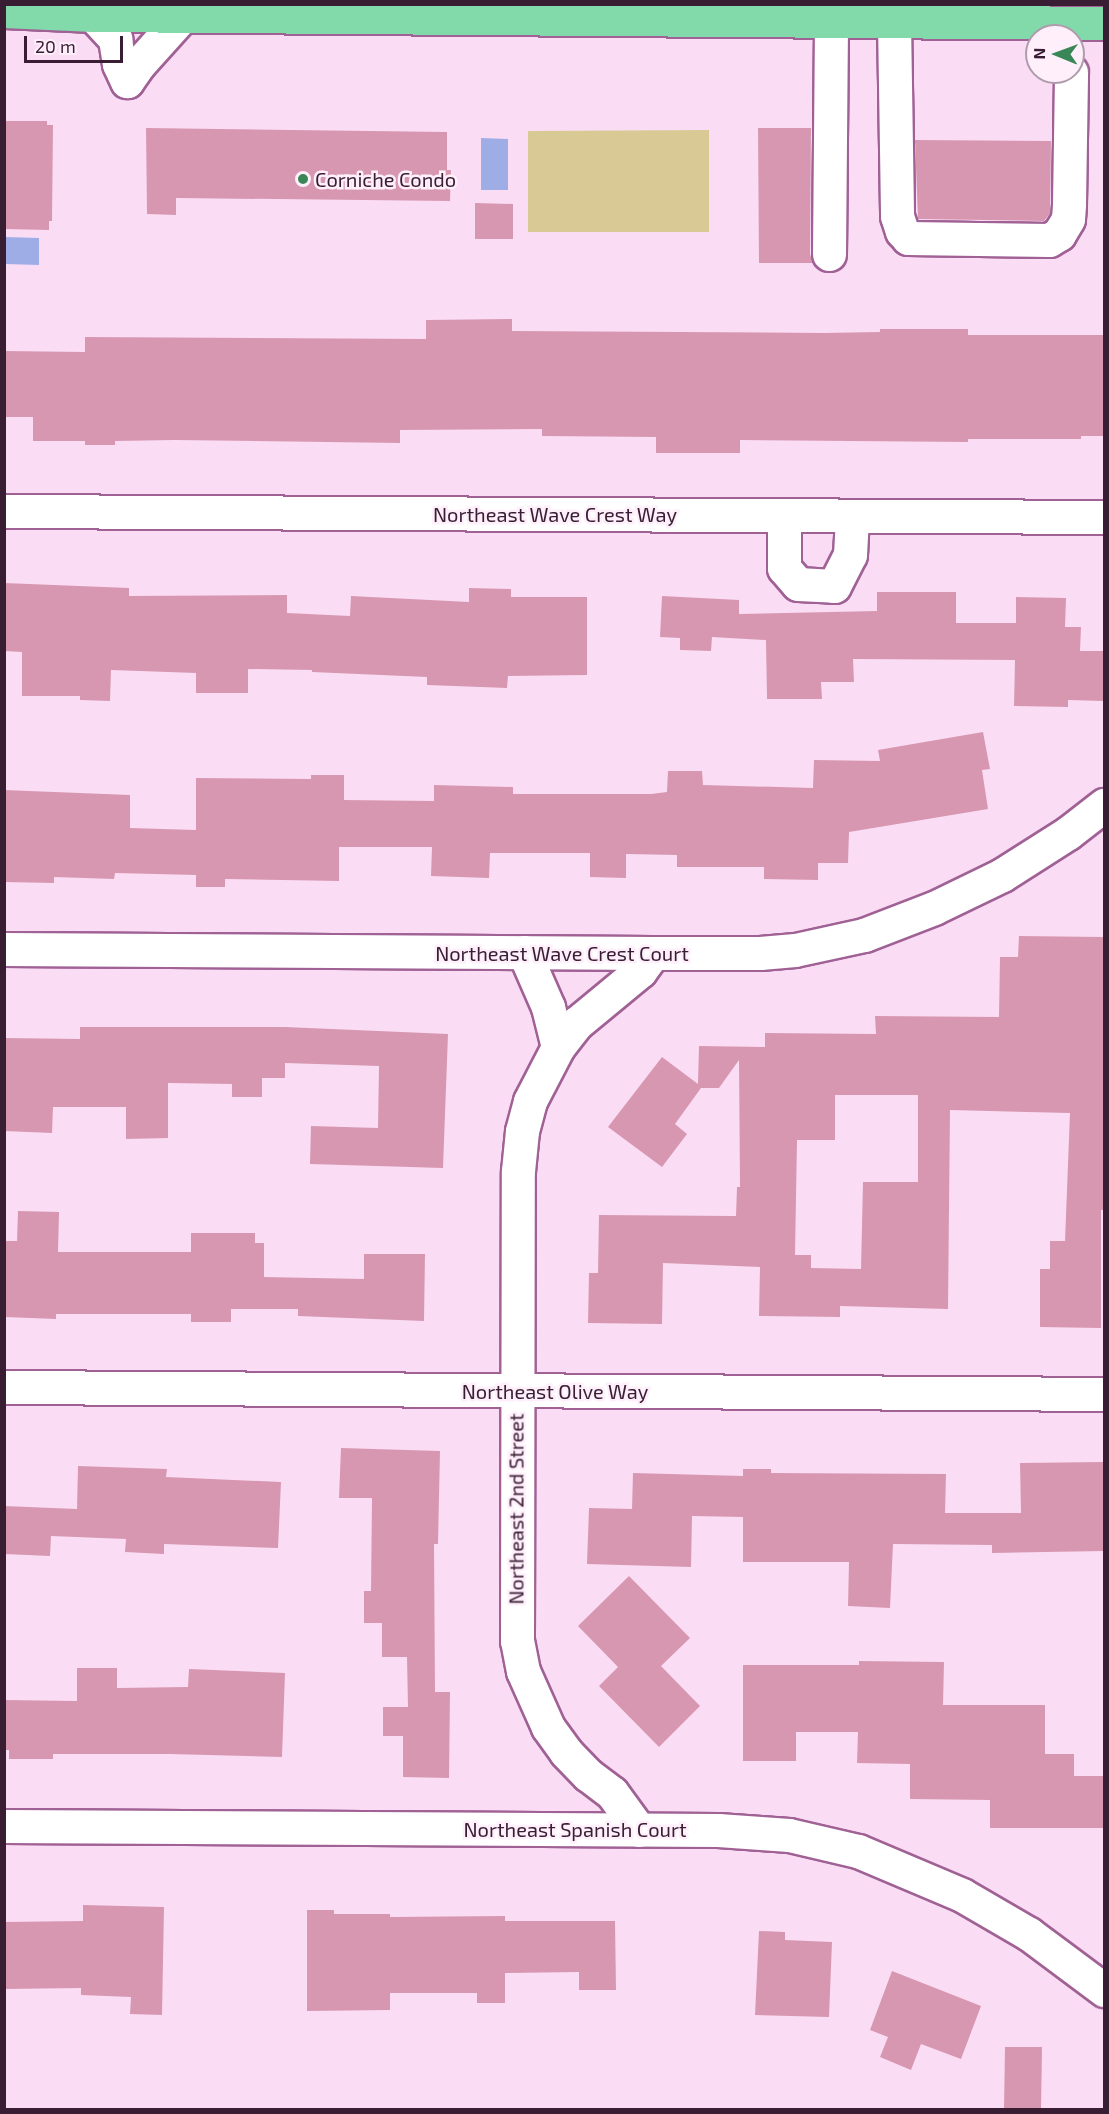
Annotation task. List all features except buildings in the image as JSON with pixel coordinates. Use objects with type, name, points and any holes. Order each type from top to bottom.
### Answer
[{"type":"main road","points":[[4,11],[93,15],[831,20],[1025,27]]},
{"type":"main road","points":[[1085,26],[1104,22]]},
{"type":"street","points":[[93,15],[115,39],[119,64],[127,81],[139,64],[183,15]]},
{"type":"street","points":[[829,254],[831,20]]},
{"type":"street","points":[[894,21],[897,216],[902,231],[908,238],[1050,240],[1059,234],[1068,219],[1071,84]]},
{"type":"street","name":"Northeast Wave Crest Way","points":[[4,511],[1104,518]]},
{"type":"street","points":[[784,515],[784,568],[798,584],[834,586],[850,555],[852,516]]},
{"type":"street","name":"Northeast Wave Crest Court","points":[[4,949],[653,953],[783,951],[864,935],[934,908],[1002,875],[1099,814]]},
{"type":"street","points":[[524,952],[548,1007],[558,1047]]},
{"type":"street","name":"Northeast 2nd Street","points":[[639,1830],[612,1793],[566,1752],[548,1727],[523,1671],[517,1641],[518,1171],[522,1131],[534,1092],[558,1047],[593,1009],[640,971],[653,953]]},
{"type":"street","name":"Northeast Olive Way","points":[[4,1388],[1104,1394]]},
{"type":"street","name":"Northeast Spanish Court","points":[[4,1826],[639,1830],[789,1834],[858,1851],[962,1895],[1029,1934],[1104,1990]]},
{"type":"shaded area","points":[[709,130],[709,232],[528,232],[528,131]]},
{"type":"water","points":[[481,138],[508,139],[508,190],[481,190]]},
{"type":"water","points":[[5,237],[39,238],[39,265],[5,264]]},
{"type":"place","name":"Corniche Condo","points":[[303,179]]}]
